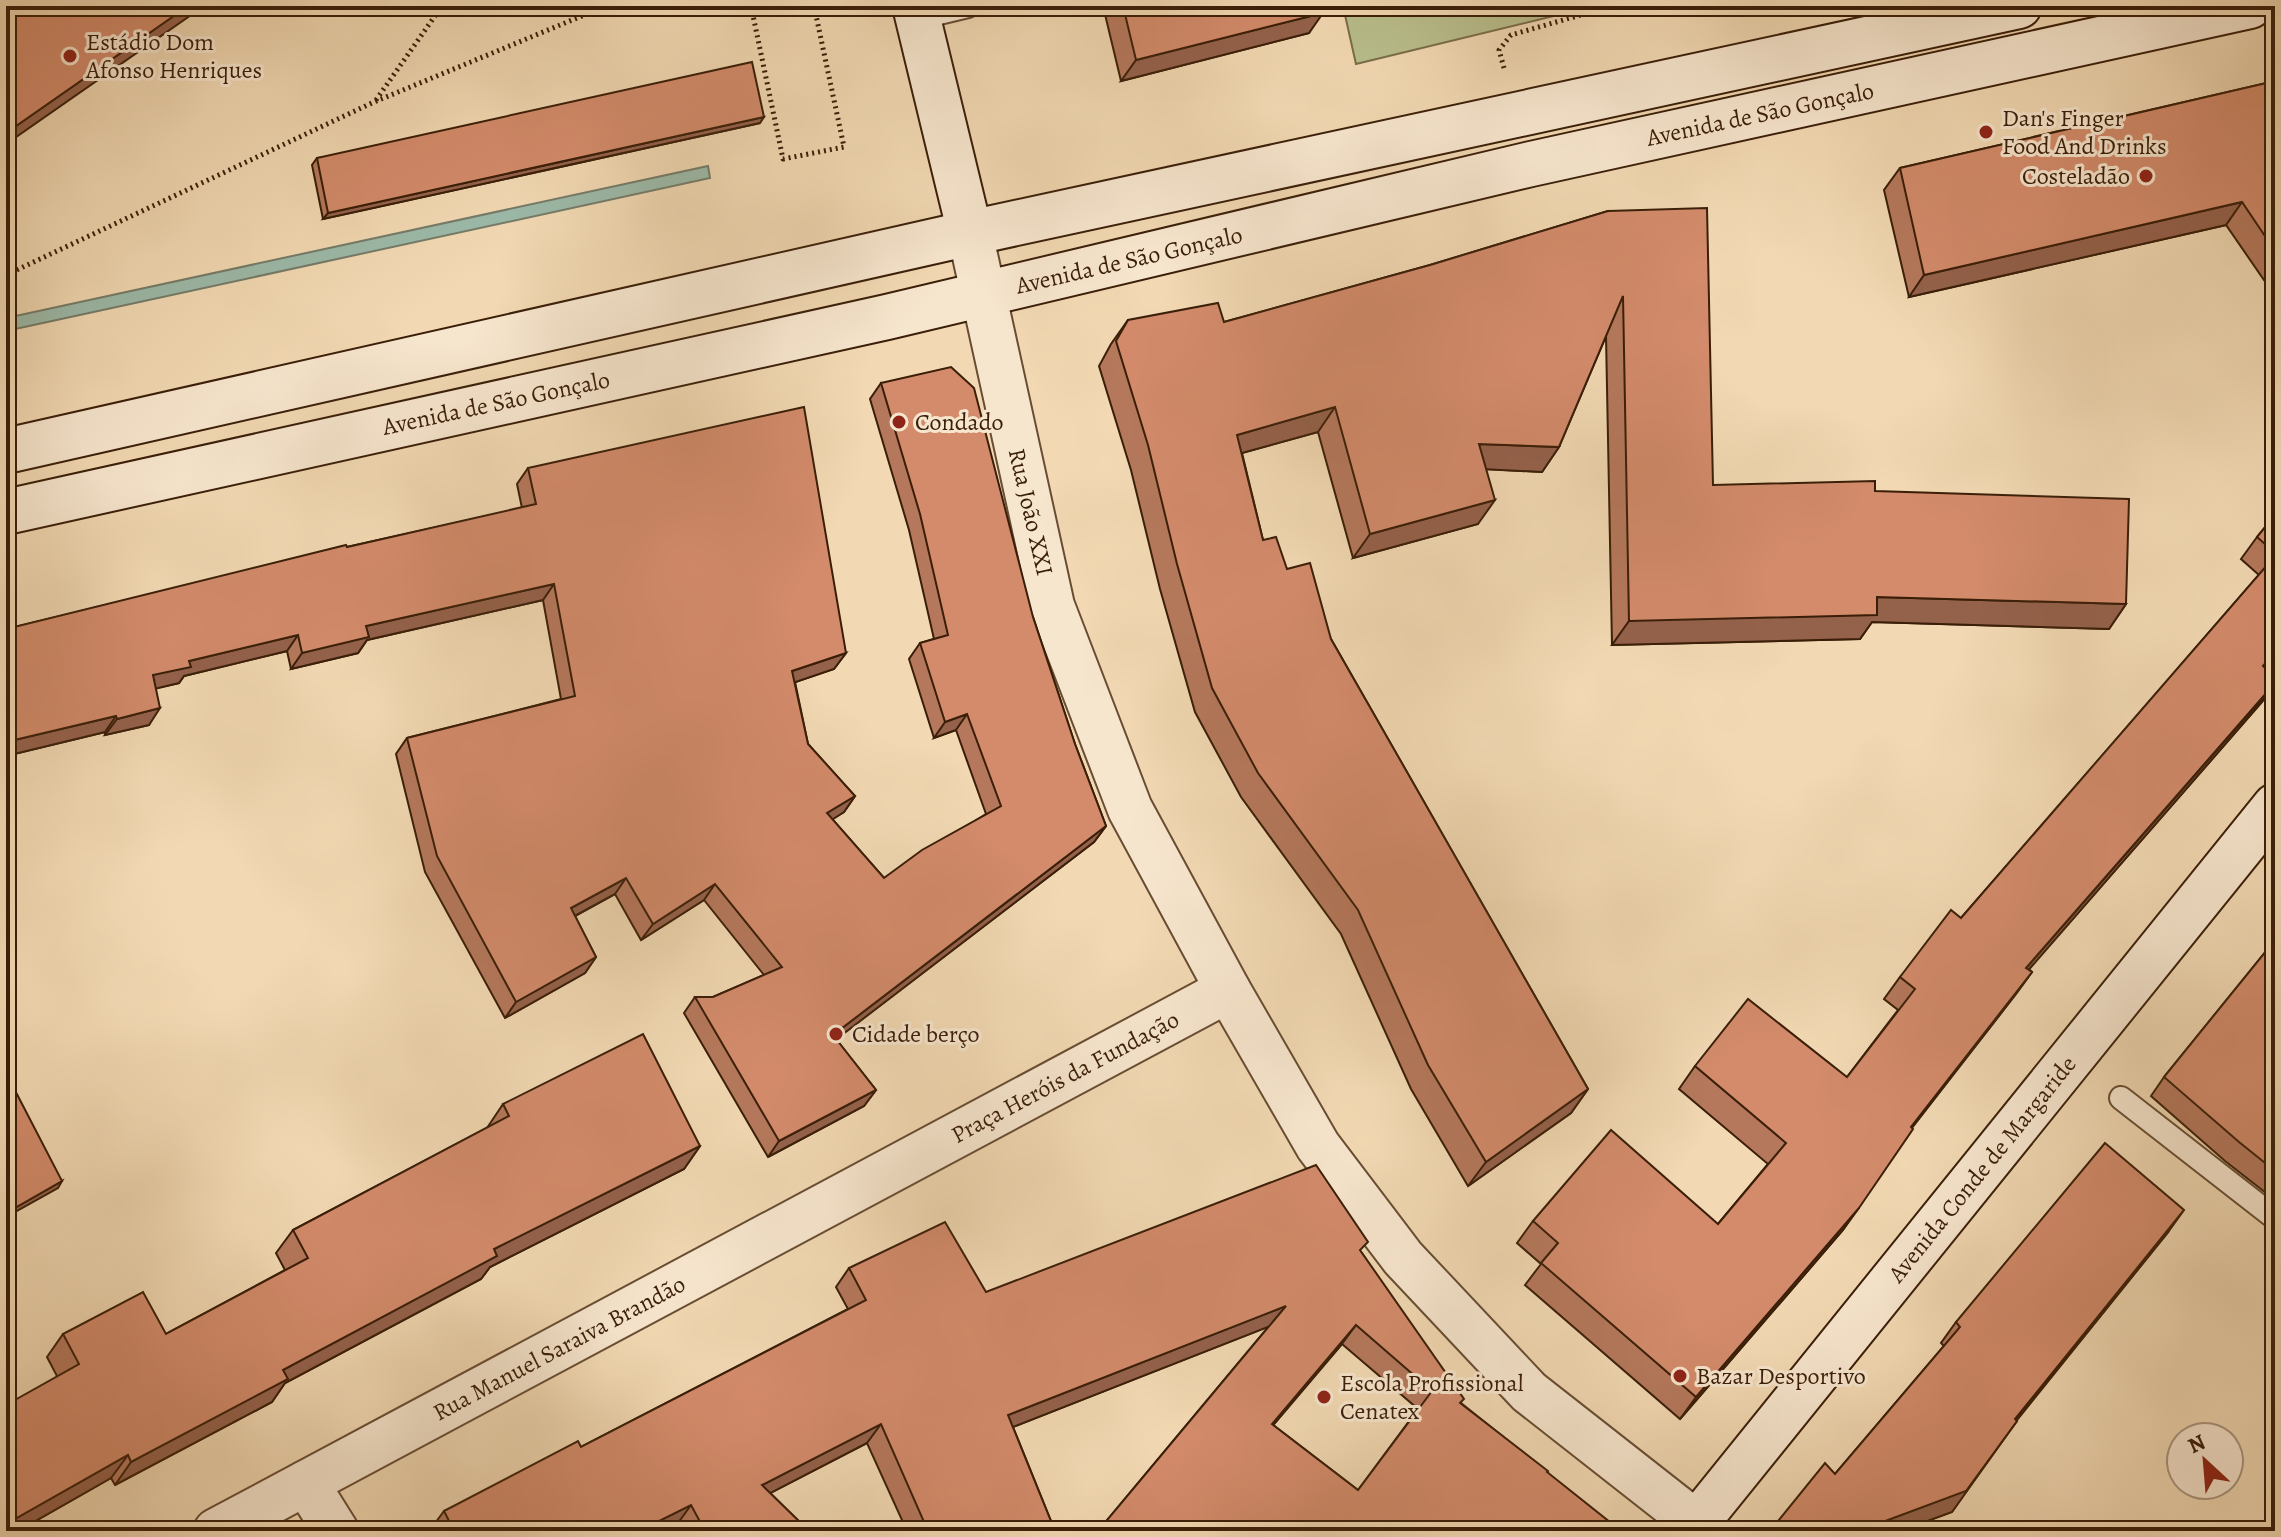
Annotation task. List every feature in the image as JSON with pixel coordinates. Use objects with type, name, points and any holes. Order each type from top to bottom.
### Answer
[{"type":"street","name":"Avenida de São Gonçalo","points":[[6,451],[970,233],[2019,6]]},
{"type":"street","name":"Avenida de São Gonçalo","points":[[6,512],[983,295],[1531,164],[2250,6]]},
{"type":"street","name":"Rua João XXI","points":[[916,12],[970,233],[1052,606],[1130,809],[1228,990],[1318,1146],[1403,1258],[1529,1392],[1693,1527]]},
{"type":"street","name":"Avenida Conde de Margaride","points":[[1693,1527],[2275,806]]},
{"type":"street","name":"Praça Heróis da Fundação","points":[[903,1164],[1228,990]]},
{"type":"street","name":"Rua Manuel Saraiva Brandão","points":[[216,1531],[903,1164]]},
{"type":"street","points":[[306,1483],[336,1531]]},
{"type":"lane","points":[[916,12],[968,6]]},
{"type":"lane","points":[[2121,1098],[2275,1218]]},
{"type":"path","points":[[374,102],[442,6]]},
{"type":"path","points":[[6,275],[374,102],[606,6]]},
{"type":"path","points":[[751,6],[783,159],[844,147],[814,6]]},
{"type":"path","points":[[1505,73],[1499,50],[1511,35],[1612,6]]},
{"type":"green space","points":[[1343,6],[1595,6],[1356,64]]},
{"type":"shaded area","points":[[708,166],[710,178],[6,331],[6,318]]},
{"type":"building","name":"Estádio Dom Afonso Henriques","points":[[6,6],[188,6],[6,133]]},
{"type":"building","points":[[1123,6],[1322,6],[1323,13],[1136,60]]},
{"type":"building","points":[[752,62],[764,117],[328,213],[317,158]]},
{"type":"building","points":[[2275,81],[2275,251],[2242,202],[1924,275],[1900,168]]},
{"type":"building","points":[[1707,208],[1713,485],[1875,481],[1875,491],[2129,499],[2126,604],[1877,597],[1877,615],[1629,621],[1623,296],[1559,447],[1479,444],[1495,500],[1370,534],[1335,407],[1237,435],[1263,540],[1276,537],[1287,569],[1310,563],[1331,639],[1588,1089],[1486,1162],[1428,1065],[1358,910],[1258,773],[1212,688],[1148,445],[1116,341],[1128,320],[1218,303],[1224,322],[1430,265],[1608,211]]},
{"type":"building","points":[[951,367],[974,388],[1033,617],[1106,826],[833,1035],[876,1090],[779,1141],[695,997],[713,997],[782,967],[715,884],[653,924],[626,878],[571,908],[596,957],[516,1002],[437,856],[407,738],[575,696],[554,584],[366,626],[369,637],[302,653],[298,635],[189,661],[191,667],[153,675],[160,708],[6,742],[6,629],[346,545],[536,504],[528,468],[804,407],[846,653],[792,671],[808,744],[855,796],[827,813],[884,878],[922,850],[1001,806],[967,714],[945,722],[920,643],[948,635],[920,514],[881,383]]},
{"type":"building","points":[[2275,515],[2275,553],[2257,537]]},
{"type":"building","points":[[2275,556],[2275,653],[2263,666],[2275,677],[2275,683],[2026,968],[2032,972],[1911,1127],[1913,1129],[1859,1208],[1696,1397],[1541,1263],[1558,1243],[1533,1221],[1611,1130],[1718,1224],[1786,1143],[1695,1066],[1748,999],[1847,1077],[1915,989],[1900,977],[1951,910],[1961,918]]},
{"type":"building","points":[[2275,940],[2275,1171],[2164,1077]]},
{"type":"building","points":[[643,1034],[700,1146],[494,1249],[497,1256],[283,1370],[288,1379],[131,1462],[128,1455],[6,1524],[6,1405],[79,1364],[63,1334],[143,1292],[166,1334],[308,1258],[293,1230],[509,1116],[503,1104]]},
{"type":"building","points":[[6,1073],[62,1181],[6,1213]]},
{"type":"building","points":[[2105,1143],[2184,1210],[2015,1419],[2017,1421],[1966,1491],[1880,1523],[1887,1531],[1770,1531],[1825,1463],[1835,1474],[1960,1327],[1956,1322]]},
{"type":"building","points":[[1316,1165],[1368,1242],[1360,1250],[1464,1399],[1460,1403],[1611,1523],[1604,1531],[1098,1531],[1286,1306],[1008,1415],[1055,1531],[928,1531],[881,1424],[762,1485],[809,1531],[705,1531],[691,1505],[639,1531],[454,1531],[444,1511],[578,1441],[581,1447],[866,1300],[849,1268],[945,1222],[986,1292]],"holes":[[[1356,1325],[1432,1391],[1358,1490],[1272,1424]]]},
{"type":"place","name":"Estádio Dom Afonso Henriques","points":[[70,56]]},
{"type":"place","name":"Dan's Finger Food And Drinks","points":[[1986,132]]},
{"type":"place","name":"Costeladão","points":[[2146,176]]},
{"type":"place","name":"Condado","points":[[899,422]]},
{"type":"place","name":"Cidade berço","points":[[836,1034]]},
{"type":"place","name":"Bazar Desportivo","points":[[1680,1376]]},
{"type":"place","name":"Escola Profissional Cenatex","points":[[1324,1397]]}]
